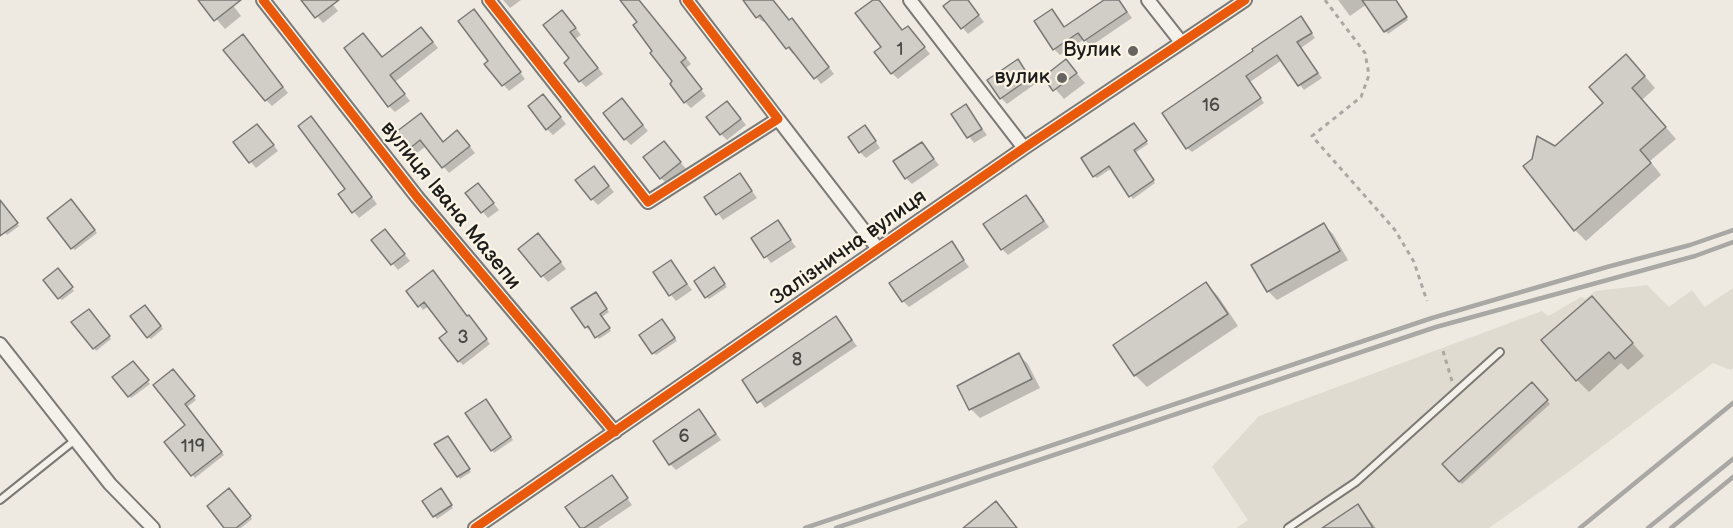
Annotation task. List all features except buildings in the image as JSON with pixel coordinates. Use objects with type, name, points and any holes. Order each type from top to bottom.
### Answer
[{"type":"street","name":"вулиця Івана Мазепи","points":[[262,0],[417,197],[615,432]]},
{"type":"street","points":[[489,0],[648,202],[778,119]]},
{"type":"street","points":[[687,0],[878,249]]},
{"type":"street","points":[[910,0],[1024,148]]},
{"type":"street","points":[[1148,0],[1181,42]]},
{"type":"street","name":"Залізнична вулиця","points":[[475,528],[1024,148],[1245,0]]},
{"type":"street","points":[[0,344],[110,484],[153,528]]},
{"type":"lane","points":[[1288,528],[1356,483],[1500,352]]},
{"type":"lane","points":[[0,500],[75,440]]},
{"type":"path","points":[[1325,0],[1365,53],[1370,75],[1361,97],[1312,136],[1395,230],[1414,261],[1427,301]]},
{"type":"path","points":[[1443,351],[1456,391]]},
{"type":"shaded area","points":[[1647,285],[1669,307],[1692,290],[1705,307],[1733,288],[1733,368],[1731,370],[1713,363],[1571,470],[1489,528],[1236,528],[1248,520],[1212,467],[1259,416],[1542,311],[1548,316],[1581,297],[1585,299],[1595,291]]},
{"type":"railway","points":[[805,528],[1432,318],[1690,245],[1733,230]]},
{"type":"railway","points":[[836,528],[1436,327],[1695,256],[1733,242]]},
{"type":"railway","points":[[1580,528],[1733,403]]},
{"type":"railway","points":[[1648,528],[1733,459]]},
{"type":"railway","points":[[1671,528],[1733,477]]},
{"type":"cycle path","points":[[263,0],[417,197],[615,432]]},
{"type":"cycle path","points":[[489,0],[648,202],[778,119],[687,0]]},
{"type":"cycle path","points":[[475,528],[1024,148],[1245,0]]},
{"type":"place","name":"Вулик","points":[[1133,51]]},
{"type":"place","name":"вулик","points":[[1062,78]]}]
